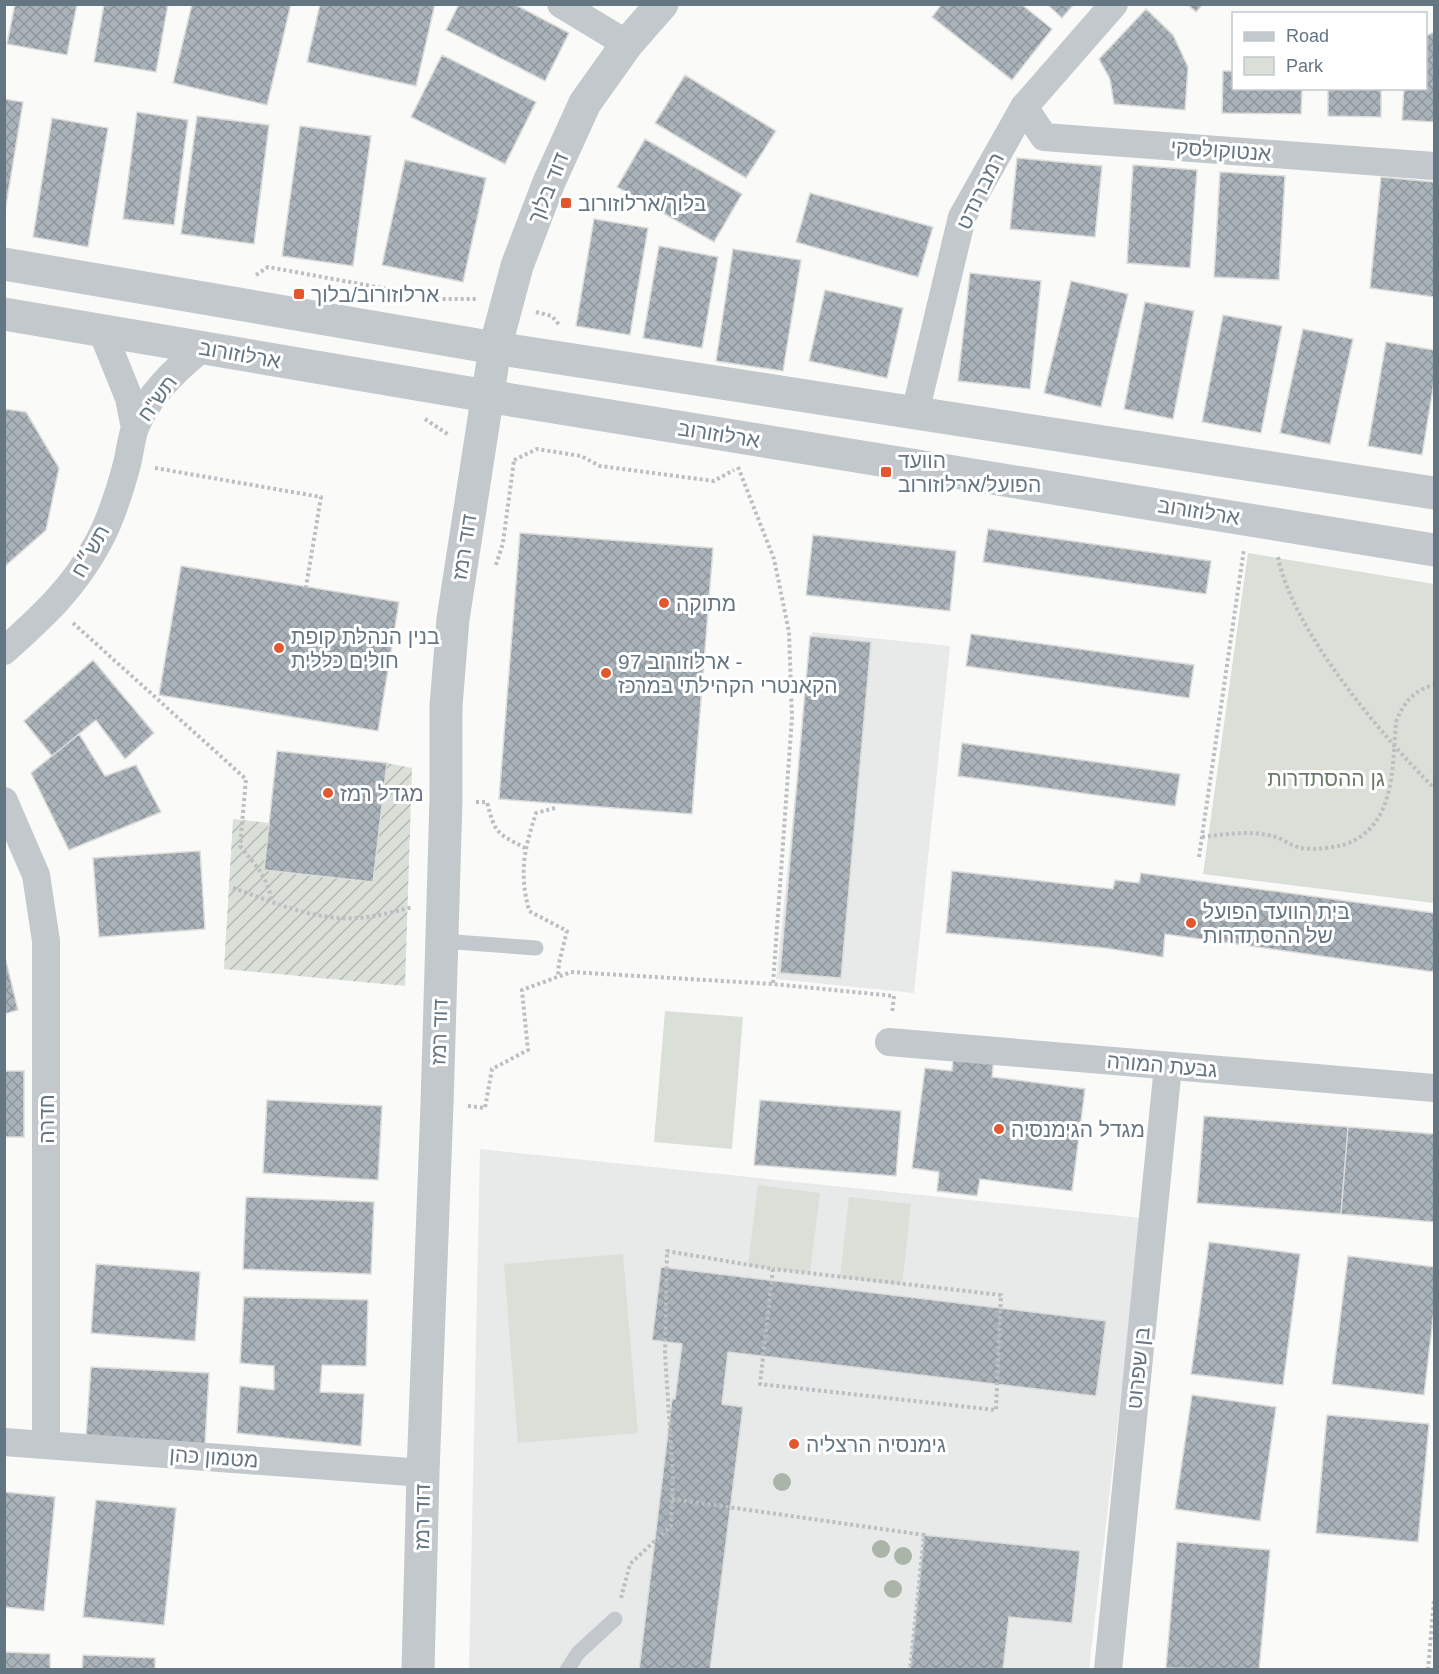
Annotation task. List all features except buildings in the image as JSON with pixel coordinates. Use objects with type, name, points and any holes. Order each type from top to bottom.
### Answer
[{"type":"street","points":[[561,4],[627,44]]},
{"type":"street","name":"דוד בלוך","points":[[487,396],[495,348],[517,266],[565,146],[585,103],[627,44],[662,4]]},
{"type":"street","name":"רמברנדט","points":[[915,413],[962,217],[1024,107],[1114,4]]},
{"type":"street","name":"אנטוקולסקי","points":[[1024,107],[1044,137],[1434,166]]},
{"type":"street","points":[[4,264],[495,348],[1434,493]]},
{"type":"street","name":"ארלוזורוב","points":[[4,314],[487,396],[1434,550]]},
{"type":"street","name":"תש\"ח","points":[[102,331],[129,398],[135,428]]},
{"type":"street","name":"תש\"ח","points":[[135,428],[151,400],[182,364],[202,348]]},
{"type":"street","name":"דוד רמז","points":[[418,1670],[437,1105],[446,706],[453,619],[487,396]]},
{"type":"street","name":"תש״ח","points":[[4,651],[54,606],[79,575],[100,539],[117,499],[128,463],[135,428]]},
{"type":"street","name":"חדרה","points":[[4,801],[36,875],[46,941],[46,1445]]},
{"type":"street","name":"גבעת המורה","points":[[889,1042],[1434,1088]]},
{"type":"street","name":"בן שפרוט","points":[[1108,1670],[1168,1066]]},
{"type":"street","name":"מטמון כהן","points":[[4,1442],[423,1473]]},
{"type":"lane","points":[[441,941],[536,948]]},
{"type":"lane","points":[[567,1670],[578,1653],[615,1619]]},
{"type":"path","points":[[219,301],[268,267],[442,299],[474,299],[552,316],[562,329]]},
{"type":"path","points":[[727,435],[774,559],[789,632],[792,717],[773,984]]},
{"type":"path","name":"דוד רמז","points":[[493,573],[503,543],[514,460]]},
{"type":"path","points":[[128,463],[321,497],[306,587]]},
{"type":"path","points":[[1199,857],[1248,519]]},
{"type":"path","points":[[1282,524],[1278,559],[1288,588],[1307,626],[1335,670],[1394,746],[1434,788]]},
{"type":"path","points":[[54,606],[246,779],[240,846],[261,870],[269,886],[272,902]]},
{"type":"path","points":[[1202,837],[1264,834],[1308,849],[1334,847],[1352,842],[1371,828],[1385,805],[1390,790],[1396,723],[1400,712],[1414,694],[1434,684]]},
{"type":"path","points":[[487,802],[491,818],[499,834],[525,848]]},
{"type":"path","points":[[555,808],[536,813],[525,848],[523,888],[529,911],[567,931],[558,963],[558,976]]},
{"type":"path","points":[[233,888],[304,912],[341,918],[386,914],[442,900]]},
{"type":"path","points":[[437,1105],[485,1107],[492,1069],[528,1050],[522,990],[571,972],[773,984],[894,996],[889,1042]]},
{"type":"path","points":[[615,1619],[630,1564],[671,1526],[673,1477],[665,1354],[667,1251],[773,1269],[1001,1294],[996,1410],[760,1384],[773,1269]]},
{"type":"path","points":[[672,1499],[924,1535],[910,1670]]},
{"type":"path","points":[[1428,1670],[1434,1600]]},
{"type":"shaded area","points":[[812,632],[950,646],[914,993],[776,979]]},
{"type":"shaded area","name":"גימנסיה הרצליה","points":[[480,1149],[1142,1218],[1089,1669],[469,1670]]},
{"type":"green space","name":"גן ההסתדרות","points":[[1248,553],[1434,584],[1434,903],[1203,874]]},
{"type":"green space","points":[[387,763],[412,768],[405,986],[224,969],[233,819],[269,823],[264,870],[373,882]]},
{"type":"green space","points":[[665,1011],[743,1017],[732,1149],[654,1142]]},
{"type":"green space","points":[[758,1185],[820,1193],[810,1273],[748,1266]]},
{"type":"green space","points":[[849,1197],[911,1204],[902,1285],[840,1278]]},
{"type":"green space","points":[[623,1254],[638,1433],[518,1443],[504,1264]]},
{"type":"place","name":"בלוך/ארלוזורוב","points":[[566,203]]},
{"type":"place","name":"ארלוזורוב/בלוך","points":[[299,294]]},
{"type":"place","name":"הוועד הפועל/ארלוזורוב","points":[[886,472]]},
{"type":"place","name":"מתוקה","points":[[664,603]]},
{"type":"place","name":"בנין הנהלת קופת חולים כללית","points":[[279,648]]},
{"type":"place","name":"ארלוזורוב 97 - הקאנטרי הקהילתי במרכז","points":[[606,673]]},
{"type":"place","name":"מגדל רמז","points":[[328,793]]},
{"type":"place","name":"בית הוועד הפועל של ההסתדרות","points":[[1191,923]]},
{"type":"place","name":"מגדל הגימנסיה","points":[[999,1129]]},
{"type":"place","name":"גימנסיה הרצליה","points":[[794,1444]]}]
